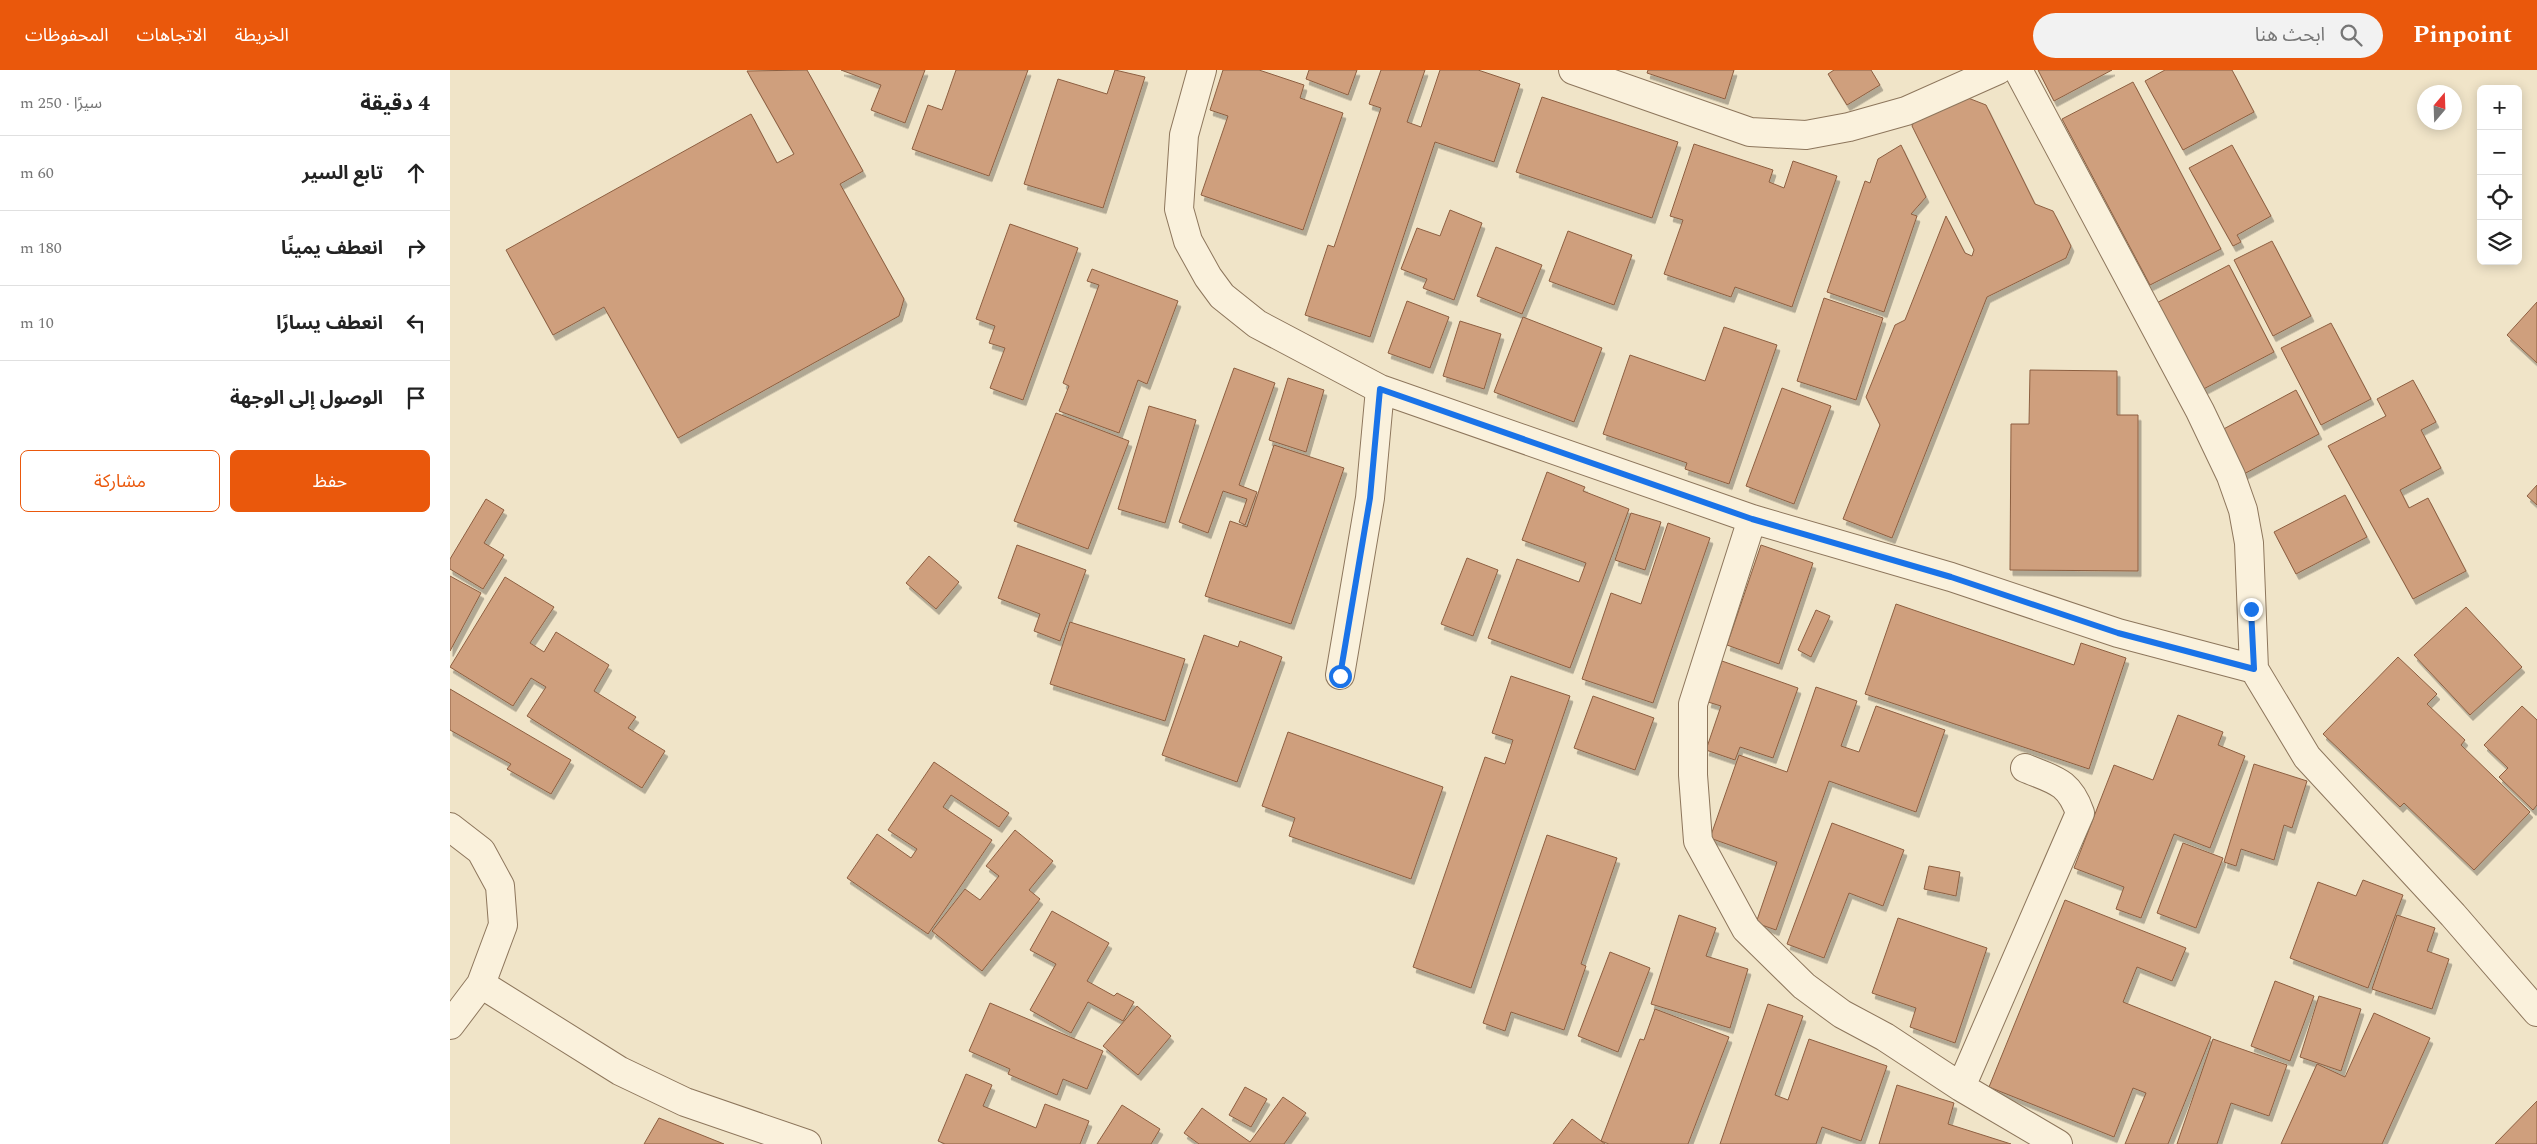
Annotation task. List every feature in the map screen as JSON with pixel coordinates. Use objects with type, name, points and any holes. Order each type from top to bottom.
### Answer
[{"type":"street","points":[[1202,70],[1184,135],[1179,209],[1188,241],[1208,277],[1222,296],[1258,324],[1380,389],[1752,519],[1951,577],[2118,633],[2254,669]]},
{"type":"street","points":[[1574,70],[1750,132],[1806,135],[1850,128],[1906,111],[1998,70]]},
{"type":"street","points":[[2018,70],[2200,411],[2231,476],[2243,510],[2249,543],[2254,669],[2308,757],[2452,915],[2537,1012]]},
{"type":"street","points":[[1340,676],[1370,498],[1380,389]]},
{"type":"street","points":[[1752,519],[1693,704],[1693,775],[1698,841],[1746,929],[1804,986],[1842,1014],[1885,1036],[1961,1087],[2058,1144]]},
{"type":"street","points":[[1961,1087],[2080,813],[2074,796],[2064,784],[2025,768]]},
{"type":"street","points":[[450,827],[481,851],[500,886],[504,925],[481,984],[451,1021]]},
{"type":"street","points":[[481,984],[620,1071],[685,1102],[807,1144]]},
{"type":"building","points":[[807,70],[863,171],[840,184],[904,299],[899,316],[678,438],[604,307],[553,335],[506,250],[751,114],[777,163],[794,154],[747,71]]},
{"type":"building","points":[[841,70],[925,70],[905,123],[871,110],[881,85]]},
{"type":"building","points":[[956,70],[1028,70],[989,176],[912,149],[928,105],[942,110]]},
{"type":"building","points":[[1115,70],[1145,77],[1103,208],[1024,184],[1058,79],[1107,94]]},
{"type":"building","points":[[1223,70],[1259,70],[1304,85],[1300,98],[1343,113],[1303,230],[1201,195],[1228,116],[1210,110]]},
{"type":"building","points":[[1309,70],[1357,70],[1348,95],[1306,79]]},
{"type":"building","points":[[1381,70],[1425,70],[1407,122],[1421,127],[1440,70],[1478,70],[1520,84],[1494,162],[1435,142],[1370,337],[1305,315],[1328,245],[1334,247],[1381,108],[1369,104]]},
{"type":"building","points":[[1648,70],[1734,70],[1725,99],[1647,73]]},
{"type":"building","points":[[1834,70],[1871,70],[1880,85],[1847,105],[1828,74]]},
{"type":"building","points":[[2038,70],[2112,70],[2054,101]]},
{"type":"building","points":[[2165,70],[2232,70],[2254,112],[2183,150],[2145,81]]},
{"type":"building","points":[[2133,82],[2221,249],[2150,285],[2062,119]]},
{"type":"building","points":[[1963,96],[1986,105],[2035,204],[2053,211],[2071,246],[2066,258],[1987,297],[1892,538],[1843,519],[1880,425],[1866,397],[1895,325],[1905,320],[1946,216],[1965,253],[1972,256],[1974,250],[1912,126],[1915,119]]},
{"type":"building","points":[[1542,97],[1678,142],[1652,218],[1516,172]]},
{"type":"building","points":[[1694,144],[1773,170],[1769,182],[1784,188],[1793,161],[1837,176],[1792,307],[1735,287],[1731,297],[1664,274],[1683,220],[1670,216]]},
{"type":"building","points":[[1901,145],[1926,197],[1911,214],[1917,216],[1884,312],[1827,292],[1865,181],[1870,183],[1878,159]]},
{"type":"building","points":[[2232,145],[2271,216],[2237,235],[2241,242],[2233,246],[2189,168]]},
{"type":"building","points":[[1450,210],[1482,223],[1454,300],[1423,288],[1427,279],[1401,269],[1417,228],[1440,236]]},
{"type":"building","points":[[1010,224],[1078,248],[1023,400],[990,388],[1005,348],[989,343],[995,326],[976,319]]},
{"type":"building","points":[[1568,231],[1632,255],[1614,305],[1549,281]]},
{"type":"building","points":[[2272,241],[2311,316],[2273,336],[2234,260]]},
{"type":"building","points":[[1496,247],[1542,265],[1522,314],[1477,296]]},
{"type":"building","points":[[2229,265],[2274,352],[2194,394],[2147,308]]},
{"type":"building","points":[[1092,269],[1178,301],[1147,384],[1138,380],[1119,433],[1059,411],[1069,386],[1063,383],[1099,285],[1087,281]]},
{"type":"building","points":[[1824,298],[1883,318],[1856,400],[1797,381]]},
{"type":"building","points":[[1407,301],[1449,317],[1430,368],[1388,353]]},
{"type":"building","points":[[2537,302],[2537,363],[2507,335]]},
{"type":"building","points":[[1523,317],[1602,348],[1574,422],[1494,392]]},
{"type":"building","points":[[1460,321],[1501,334],[1484,389],[1443,376]]},
{"type":"building","points":[[2331,323],[2371,399],[2321,425],[2281,348]]},
{"type":"building","points":[[1724,327],[1777,345],[1729,484],[1685,469],[1687,463],[1603,434],[1630,355],[1705,381]]},
{"type":"building","points":[[1234,368],[1275,383],[1239,485],[1257,492],[1245,525],[1239,522],[1247,499],[1223,491],[1208,533],[1179,522]]},
{"type":"building","points":[[2030,370],[2117,371],[2117,415],[2138,415],[2138,571],[2010,570],[2011,424],[2029,424]]},
{"type":"building","points":[[1288,378],[1324,390],[1306,452],[1269,440]]},
{"type":"building","points":[[2413,380],[2436,422],[2421,430],[2441,468],[2400,490],[2409,508],[2428,498],[2466,571],[2413,599],[2328,446],[2386,416],[2377,399]]},
{"type":"building","points":[[1782,388],[1831,406],[1794,504],[1746,486]]},
{"type":"building","points":[[2296,390],[2319,434],[2242,475],[2218,432]]},
{"type":"building","points":[[1149,406],[1196,420],[1165,523],[1118,509]]},
{"type":"building","points":[[1056,413],[1129,441],[1088,549],[1014,521]]},
{"type":"building","points":[[1274,445],[1344,468],[1291,624],[1205,596],[1230,521],[1247,527]]},
{"type":"building","points":[[1547,472],[1585,487],[1583,491],[1629,509],[1570,668],[1488,638],[1517,559],[1579,582],[1586,563],[1522,540]]},
{"type":"building","points":[[2537,485],[2537,505],[2527,496]]},
{"type":"building","points":[[2345,495],[2367,537],[2296,574],[2274,532]]},
{"type":"building","points":[[486,499],[504,510],[484,543],[504,555],[483,589],[450,569],[450,559]]},
{"type":"building","points":[[1631,513],[1661,522],[1645,570],[1615,560]]},
{"type":"building","points":[[1668,523],[1710,538],[1653,703],[1582,679],[1611,593],[1641,604]]},
{"type":"building","points":[[1017,545],[1086,570],[1060,641],[1034,631],[1040,614],[998,598]]},
{"type":"building","points":[[1761,545],[1813,563],[1779,664],[1727,645]]},
{"type":"building","points":[[929,556],[959,582],[936,609],[906,583]]},
{"type":"building","points":[[1467,558],[1498,570],[1473,636],[1441,624]]},
{"type":"building","points":[[450,576],[481,593],[450,651]]},
{"type":"building","points":[[505,577],[554,607],[530,643],[544,652],[556,632],[609,665],[594,691],[636,717],[628,728],[665,751],[642,788],[527,716],[546,687],[531,678],[513,706],[450,667]]},
{"type":"building","points":[[1896,604],[2074,665],[2081,643],[2126,658],[2089,769],[1865,694]]},
{"type":"building","points":[[2466,607],[2522,667],[2470,715],[2414,655]]},
{"type":"building","points":[[1816,610],[1830,616],[1811,657],[1798,650]]},
{"type":"building","points":[[1070,622],[1185,659],[1165,721],[1050,684]]},
{"type":"building","points":[[1204,635],[1238,647],[1240,641],[1282,657],[1237,782],[1162,755]]},
{"type":"building","points":[[2398,657],[2437,694],[2427,704],[2465,740],[2461,745],[2530,812],[2474,870],[2404,803],[2400,807],[2323,734]]},
{"type":"building","points":[[1722,661],[1798,688],[1773,758],[1740,747],[1735,760],[1706,750],[1721,706],[1708,702]]},
{"type":"building","points":[[1511,676],[1570,696],[1471,988],[1413,967],[1485,757],[1505,764],[1513,740],[1492,733]]},
{"type":"building","points":[[1816,687],[1857,701],[1841,746],[1859,752],[1876,706],[1945,730],[1916,812],[1829,781],[1776,930],[1756,923],[1777,862],[1710,838],[1739,755],[1787,772]]},
{"type":"building","points":[[450,689],[571,760],[551,794],[507,769],[511,764],[450,730]]},
{"type":"building","points":[[1593,696],[1654,718],[1635,770],[1574,748]]},
{"type":"building","points":[[2522,706],[2537,720],[2537,805],[2533,810],[2499,777],[2508,768],[2484,745]]},
{"type":"building","points":[[2178,715],[2223,732],[2218,745],[2245,756],[2210,848],[2174,834],[2141,918],[2116,909],[2124,887],[2074,868],[2114,765],[2153,780]]},
{"type":"building","points":[[1288,732],[1443,787],[1411,879],[1289,836],[1295,818],[1262,806]]},
{"type":"building","points":[[934,762],[1009,813],[999,827],[951,795],[943,807],[992,840],[928,934],[847,878],[877,834],[911,858],[917,849],[888,830]]},
{"type":"building","points":[[2254,764],[2307,781],[2292,828],[2284,825],[2274,860],[2241,849],[2236,866],[2224,862]]},
{"type":"building","points":[[1832,823],[1904,850],[1883,906],[1849,893],[1824,958],[1787,944]]},
{"type":"building","points":[[1015,830],[1053,861],[1029,890],[1040,899],[982,971],[932,931],[965,889],[980,900],[999,876],[986,866]]},
{"type":"building","points":[[1547,835],[1617,858],[1581,964],[1586,966],[1564,1030],[1511,1012],[1505,1031],[1483,1023]]},
{"type":"building","points":[[2183,843],[2223,858],[2196,928],[2157,913]]},
{"type":"building","points":[[1929,866],[1960,872],[1956,896],[1924,889]]},
{"type":"building","points":[[2363,880],[2403,895],[2368,988],[2290,958],[2318,882],[2356,896]]},
{"type":"building","points":[[2065,900],[2186,948],[2172,981],[2137,967],[2123,1002],[2211,1037],[2168,1144],[2125,1144],[2146,1093],[2133,1088],[2114,1137],[1989,1087]]},
{"type":"building","points":[[1052,911],[1109,943],[1087,981],[1114,996],[1117,993],[1134,1002],[1123,1021],[1088,1002],[1071,1033],[1030,1010],[1056,964],[1030,950]]},
{"type":"building","points":[[1679,915],[1716,928],[1706,956],[1748,969],[1730,1028],[1651,1004]]},
{"type":"building","points":[[2397,915],[2435,928],[2427,951],[2449,959],[2432,1009],[2372,989]]},
{"type":"building","points":[[1898,918],[1987,948],[1955,1043],[1910,1027],[1916,1008],[1872,993]]},
{"type":"building","points":[[1610,952],[1650,968],[1618,1052],[1578,1036]]},
{"type":"building","points":[[2275,981],[2314,996],[2290,1061],[2251,1046]]},
{"type":"building","points":[[2319,996],[2361,1009],[2341,1071],[2300,1057]]},
{"type":"building","points":[[990,1003],[1103,1051],[1087,1089],[1063,1079],[1057,1095],[1008,1074],[1010,1069],[969,1051]]},
{"type":"building","points":[[1768,1004],[1803,1016],[1775,1095],[1788,1100],[1809,1039],[1887,1066],[1861,1141],[1822,1127],[1816,1144],[1720,1144]]},
{"type":"building","points":[[1137,1006],[1171,1036],[1138,1075],[1103,1046]]},
{"type":"building","points":[[1655,1009],[1729,1037],[1688,1144],[1609,1144],[1601,1141],[1640,1039],[1644,1040]]},
{"type":"building","points":[[2374,1013],[2430,1038],[2382,1144],[2281,1144],[2317,1064],[2345,1077]]},
{"type":"building","points":[[2213,1039],[2287,1065],[2269,1116],[2231,1103],[2217,1144],[2177,1144]]},
{"type":"building","points":[[966,1074],[992,1085],[983,1106],[1036,1128],[1045,1104],[1089,1121],[1080,1144],[945,1144],[938,1141]]},
{"type":"building","points":[[1897,1085],[1954,1103],[1948,1124],[2011,1144],[1879,1144]]},
{"type":"building","points":[[1245,1087],[1267,1099],[1251,1127],[1229,1115]]},
{"type":"building","points":[[1283,1097],[1306,1113],[1284,1144],[1199,1144],[1184,1133],[1202,1108],[1250,1142]]},
{"type":"building","points":[[2537,1101],[2537,1144],[2495,1144]]},
{"type":"building","points":[[1122,1105],[1160,1129],[1151,1144],[1097,1144]]},
{"type":"building","points":[[659,1118],[724,1144],[644,1144]]},
{"type":"building","points":[[1572,1119],[1605,1144],[1553,1144]]},
{"type":"route","points":[[1340,676],[1370,498],[1380,389],[1752,519],[1951,577],[2118,633],[2254,669],[2251,609]]}]
